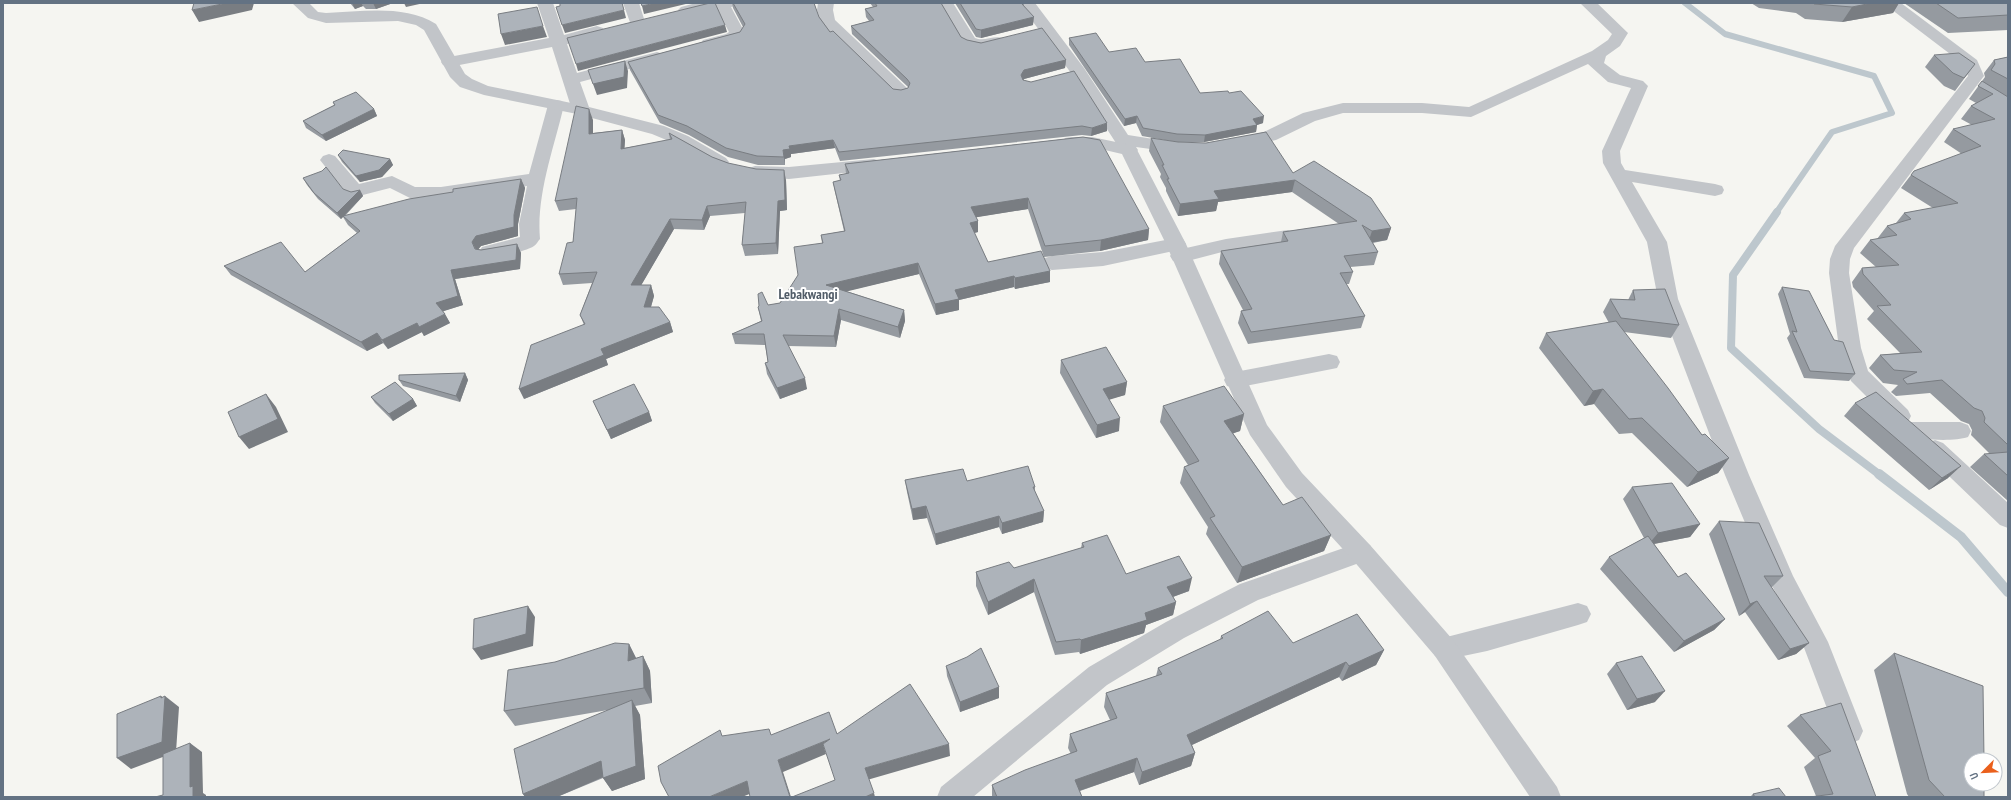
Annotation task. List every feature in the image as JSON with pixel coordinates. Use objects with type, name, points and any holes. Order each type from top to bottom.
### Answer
[{"type":"street","points":[[300,3],[313,15],[326,18],[398,16],[422,22],[430,27],[458,77],[466,83],[484,90],[581,110],[602,117],[658,130],[682,140],[721,162],[737,168],[758,172],[789,173],[889,163]]},
{"type":"street","points":[[545,3],[581,110]]},
{"type":"street","points":[[449,62],[558,41],[630,24],[632,3]]},
{"type":"street","points":[[826,3],[825,10],[828,22],[901,92]]},
{"type":"street","points":[[945,3],[974,44],[980,45],[1009,38]]},
{"type":"street","points":[[1027,3],[1038,31],[1071,73],[1097,102],[1126,145],[1178,250],[1258,429],[1294,480],[1361,552],[1467,643],[1547,797]]},
{"type":"street","points":[[1222,145],[1270,136],[1309,117],[1343,108],[1414,108],[1471,112],[1538,80],[1598,54],[1614,43],[1620,33],[1588,3]]},
{"type":"street","points":[[1891,3],[1971,63],[1976,76],[1976,88],[1845,246],[1840,259],[1839,273],[1850,348],[1859,374],[1912,429],[2008,518]]},
{"type":"street","points":[[672,13],[719,4],[738,33],[731,38],[692,48]]},
{"type":"street","points":[[570,80],[670,54]]},
{"type":"street","points":[[1598,54],[1596,64],[1604,73],[1619,81],[1634,83],[1640,86],[1611,151],[1612,163],[1657,242],[1668,299],[1737,475],[1782,580],[1815,642],[1858,753]]},
{"type":"street","points":[[488,252],[522,244],[530,239],[530,224],[537,179],[556,105]]},
{"type":"street","points":[[1059,144],[1086,141],[1126,145],[1197,148]]},
{"type":"street","points":[[329,160],[355,191],[392,182],[412,193],[441,193],[537,179]]},
{"type":"street","points":[[1617,174],[1715,190]]},
{"type":"street","points":[[1052,263],[1226,246],[1288,236]]},
{"type":"street","points":[[1235,380],[1329,362]]},
{"type":"street","points":[[1912,429],[1960,431]]},
{"type":"street","points":[[951,797],[1098,676],[1175,630],[1249,592],[1361,552]]},
{"type":"street","points":[[1467,643],[1578,614]]},
{"type":"building","points":[[194,3],[227,3],[192,10]]},
{"type":"building","points":[[560,3],[622,3],[624,10],[562,25],[556,7],[560,6]]},
{"type":"building","points":[[641,3],[655,3],[642,6]]},
{"type":"building","points":[[715,3],[725,25],[576,64],[567,38]]},
{"type":"building","points":[[733,3],[814,3],[819,17],[830,32],[833,31],[893,89],[901,90],[908,88],[910,83],[907,79],[851,26],[874,20],[865,9],[877,6],[875,3],[941,3],[961,37],[981,43],[1042,28],[1066,60],[1024,70],[1021,75],[1023,80],[1031,82],[1074,71],[1107,123],[1092,128],[1082,126],[839,152],[833,140],[789,146],[790,149],[783,150],[784,157],[757,156],[726,148],[687,126],[658,115],[628,62],[740,32],[745,24]]},
{"type":"building","points":[[960,3],[1024,3],[1022,4],[1034,17],[981,30],[976,29]]},
{"type":"building","points":[[1813,3],[1872,3],[1852,7]]},
{"type":"building","points":[[1936,3],[2008,3],[2008,15],[1958,18]]},
{"type":"building","points":[[537,7],[543,26],[501,34],[498,14]]},
{"type":"building","points":[[1096,33],[1109,52],[1136,48],[1145,62],[1180,59],[1200,93],[1228,91],[1229,93],[1241,91],[1264,116],[1253,119],[1257,125],[1205,135],[1177,134],[1143,128],[1137,116],[1125,119],[1069,38]]},
{"type":"building","points":[[1959,53],[1975,64],[1964,78],[1953,73],[1934,55]]},
{"type":"building","points":[[2008,57],[2008,79],[1991,70],[1995,64],[1994,60]]},
{"type":"building","points":[[625,61],[624,77],[593,84],[588,70]]},
{"type":"building","points":[[1982,81],[2008,97],[2008,445],[1984,422],[1985,418],[1982,411],[1974,408],[1942,380],[1907,384],[1903,379],[1917,372],[1894,370],[1880,355],[1922,352],[1877,306],[1891,305],[1863,274],[1862,268],[1899,265],[1870,240],[1897,235],[1887,226],[1911,219],[1904,213],[1958,203],[1911,175],[1914,171],[1981,146],[1953,129],[1995,119],[1971,106],[1993,94],[1978,86]]},
{"type":"building","points":[[356,92],[374,109],[322,135],[303,121],[335,105],[333,102]]},
{"type":"building","points":[[576,106],[589,109],[589,134],[622,130],[621,149],[672,139],[669,133],[712,157],[728,163],[756,169],[784,170],[785,200],[778,201],[776,243],[742,245],[746,202],[707,206],[702,220],[670,219],[631,285],[651,285],[644,307],[659,307],[670,322],[601,349],[604,355],[519,389],[531,345],[585,324],[580,315],[597,272],[559,274],[567,243],[573,242],[577,198],[555,201]]},
{"type":"building","points":[[1266,132],[1293,173],[1314,161],[1371,198],[1391,228],[1372,231],[1362,225],[1378,252],[1344,256],[1353,272],[1340,273],[1365,316],[1251,332],[1241,311],[1252,309],[1221,251],[1288,241],[1283,232],[1357,221],[1295,180],[1214,191],[1219,199],[1180,204],[1167,179],[1169,179],[1162,165],[1164,165],[1151,138],[1178,142],[1206,143]]},
{"type":"building","points":[[1083,137],[1100,140],[1149,229],[1101,240],[1045,246],[1028,198],[971,207],[978,221],[970,223],[988,262],[1041,251],[1050,271],[1015,278],[1014,276],[955,290],[959,299],[935,304],[918,263],[826,285],[904,310],[898,327],[839,309],[834,336],[783,335],[805,378],[777,388],[765,363],[768,362],[764,334],[732,334],[762,321],[758,307],[758,294],[762,292],[768,305],[780,303],[798,275],[794,247],[823,243],[821,235],[845,231],[833,182],[841,180],[839,175],[849,173],[845,164]]},
{"type":"building","points":[[343,150],[390,159],[379,170],[356,176],[338,155]]},
{"type":"building","points":[[326,167],[343,189],[351,192],[360,190],[337,213],[314,193],[303,178],[322,171]]},
{"type":"building","points":[[521,179],[514,215],[514,227],[476,236],[472,242],[475,249],[481,250],[517,244],[516,260],[451,270],[458,296],[436,303],[445,314],[419,327],[417,323],[382,340],[377,333],[361,342],[224,266],[281,242],[305,272],[360,231],[343,216],[409,199],[453,192],[453,189]]},
{"type":"building","points":[[1782,287],[1809,291],[1834,340],[1843,342],[1855,374],[1810,371],[1792,331],[1797,332]]},
{"type":"building","points":[[1665,289],[1679,325],[1621,318],[1610,299],[1635,300],[1633,290]]},
{"type":"building","points":[[1616,321],[1702,435],[1705,434],[1729,458],[1698,472],[1642,418],[1629,419],[1603,389],[1593,391],[1546,333]]},
{"type":"building","points":[[1106,347],[1127,382],[1103,389],[1120,418],[1097,425],[1061,360]]},
{"type":"building","points":[[465,373],[456,396],[399,380],[399,375]]},
{"type":"building","points":[[395,382],[413,399],[389,414],[371,397]]},
{"type":"building","points":[[634,384],[649,412],[607,430],[593,401]]},
{"type":"building","points":[[1224,386],[1244,414],[1224,421],[1283,505],[1302,497],[1331,535],[1242,567],[1210,518],[1215,516],[1184,467],[1199,461],[1163,406]]},
{"type":"building","points":[[1876,392],[1961,466],[1942,478],[1855,403]]},
{"type":"building","points":[[266,394],[278,419],[239,437],[228,412]]},
{"type":"building","points":[[2008,452],[2008,476],[1984,454]]},
{"type":"building","points":[[1028,466],[1035,487],[1033,487],[1044,511],[1002,523],[999,516],[935,534],[926,506],[912,509],[905,480],[963,469],[967,481]]},
{"type":"building","points":[[1672,483],[1700,524],[1658,533],[1632,487]]},
{"type":"building","points":[[1719,521],[1759,523],[1783,576],[1764,576],[1809,643],[1790,649],[1757,601],[1750,604]]},
{"type":"building","points":[[1107,535],[1126,574],[1179,556],[1192,578],[1167,587],[1176,602],[1145,613],[1147,620],[1081,640],[1056,642],[1034,579],[988,602],[976,572],[1009,562],[1014,568],[1084,547],[1082,543]]},
{"type":"building","points":[[1648,536],[1678,577],[1686,573],[1725,619],[1684,641],[1609,557]]},
{"type":"building","points":[[528,606],[526,634],[473,649],[474,619]]},
{"type":"building","points":[[1268,611],[1293,643],[1357,614],[1384,650],[1349,666],[1346,662],[1187,735],[1195,753],[1142,772],[1137,758],[1075,780],[1082,797],[997,797],[992,785],[1025,770],[1077,751],[1070,734],[1117,718],[1106,693],[1162,674],[1158,668],[1223,638],[1221,636]]},
{"type":"building","points":[[615,643],[629,644],[628,661],[643,656],[644,688],[504,711],[508,670],[555,662]]},
{"type":"building","points":[[981,648],[999,687],[960,702],[946,666],[967,657]]},
{"type":"building","points":[[1894,653],[1983,686],[1984,752],[1963,752],[1963,792],[1984,792],[1984,797],[1945,797],[1929,780]]},
{"type":"building","points":[[1642,656],[1665,691],[1637,699],[1616,663]]},
{"type":"building","points":[[910,684],[949,744],[865,768],[874,793],[865,797],[792,797],[835,780],[823,744],[830,739],[778,760],[790,797],[750,797],[747,781],[709,797],[669,797],[661,782],[658,766],[720,730],[722,736],[769,729],[771,735],[829,712],[837,734]]},
{"type":"building","points":[[161,696],[161,698],[165,696],[162,742],[117,758],[117,714]]},
{"type":"building","points":[[632,700],[636,766],[603,778],[601,761],[523,794],[514,749]]},
{"type":"building","points":[[1841,703],[1876,797],[1810,797],[1833,794],[1818,756],[1831,751],[1800,715]]},
{"type":"building","points":[[190,743],[190,787],[193,786],[193,797],[155,797],[163,795],[163,754]]},
{"type":"building","points":[[1779,788],[1786,797],[1755,797],[1753,794]]},
{"type":"waterway","points":[[1685,3],[1725,34],[1874,76],[1892,113],[1832,132],[1776,213]]},
{"type":"waterway","points":[[1777,212],[1733,275],[1731,348],[1819,429],[1880,475]]},
{"type":"waterway","points":[[1879,474],[1961,537],[2008,592]]},
{"type":"district","name":"Lebakwangi","points":[[808,294]]}]
